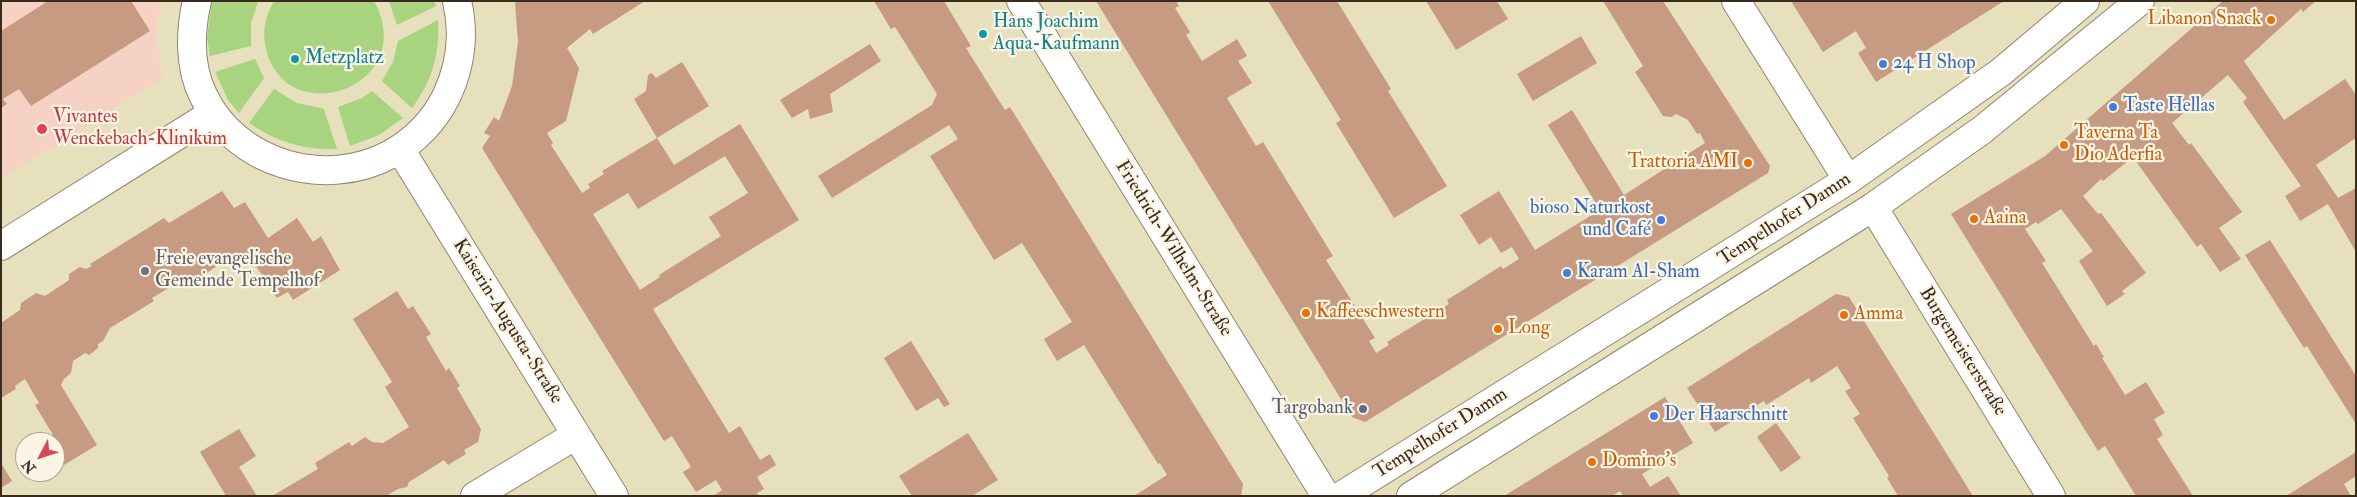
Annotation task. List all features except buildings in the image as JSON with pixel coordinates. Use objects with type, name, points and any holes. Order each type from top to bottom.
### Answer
[{"type":"street","points":[[197,1],[193,28],[195,74],[202,94],[213,113],[232,134],[252,150],[275,161],[299,169],[325,171],[350,169],[367,164],[400,148],[423,129],[441,106],[453,82],[460,56],[462,30],[457,1]]},
{"type":"street","name":"Friedrich-Wilhelm-Straße","points":[[1021,1],[1326,496]]},
{"type":"street","points":[[1736,1],[1848,180]]},
{"type":"street","name":"Tempelhofer Damm","points":[[1341,496],[1848,180],[2001,72],[2085,1]]},
{"type":"street","name":"Tempelhofer Damm","points":[[1411,496],[1873,207],[1982,130],[2140,1]]},
{"type":"street","points":[[1,246],[213,113]]},
{"type":"street","name":"Kaiserin-Augusta-Straße","points":[[400,148],[614,496]]},
{"type":"street","name":"Burgemeisterstraße","points":[[1873,207],[2051,496]]},
{"type":"street","points":[[475,496],[576,435]]},
{"type":"shaded area","name":"Vivantes Wenckebach-Klinikum","points":[[1,1],[160,1],[156,33],[162,79],[1,179]]},
{"type":"green space","points":[[212,1],[258,2],[251,23],[251,46],[210,56],[207,38]]},
{"type":"green space","points":[[274,1],[374,1],[384,31],[380,57],[366,76],[345,89],[321,93],[298,89],[278,75],[266,49],[265,25]]},
{"type":"green space","points":[[389,1],[434,1],[436,6],[397,25]]},
{"type":"green space","points":[[438,20],[438,44],[433,67],[425,88],[412,108],[382,81],[393,62],[398,41]]},
{"type":"green space","points":[[255,59],[264,78],[239,113],[228,100],[215,72]]},
{"type":"green space","points":[[274,89],[297,103],[324,109],[337,149],[313,148],[291,144],[259,130],[249,123]]},
{"type":"green space","points":[[372,91],[403,118],[379,135],[350,146],[338,107],[362,98]]},
{"type":"place","name":"Libanon Snack","points":[[2271,20]]},
{"type":"place","name":"Hans Joachim Aqua-Kaufmann","points":[[983,34]]},
{"type":"place","name":"Metzplatz","points":[[295,59]]},
{"type":"place","name":"24 H Shop","points":[[1883,64]]},
{"type":"place","name":"Taste Hellas","points":[[2113,107]]},
{"type":"place","name":"Vivantes Wenckebach-Klinikum","points":[[42,129]]},
{"type":"place","name":"Taverna Ta Dio Aderfia","points":[[2064,145]]},
{"type":"place","name":"Trattoria AMI","points":[[1748,163]]},
{"type":"place","name":"Aaina","points":[[1974,219]]},
{"type":"place","name":"bioso Naturkost und Café","points":[[1661,220]]},
{"type":"place","name":"Freie evangelische Gemeinde Tempelhof","points":[[145,271]]},
{"type":"place","name":"Karam Al-Sham","points":[[1567,273]]},
{"type":"place","name":"Kaffeeschwestern","points":[[1306,313]]},
{"type":"place","name":"Amma","points":[[1844,315]]},
{"type":"place","name":"Long","points":[[1498,329]]},
{"type":"place","name":"Targobank","points":[[1363,409]]},
{"type":"place","name":"Der Haarschnitt","points":[[1654,416]]},
{"type":"place","name":"Domino's","points":[[1592,462]]}]
